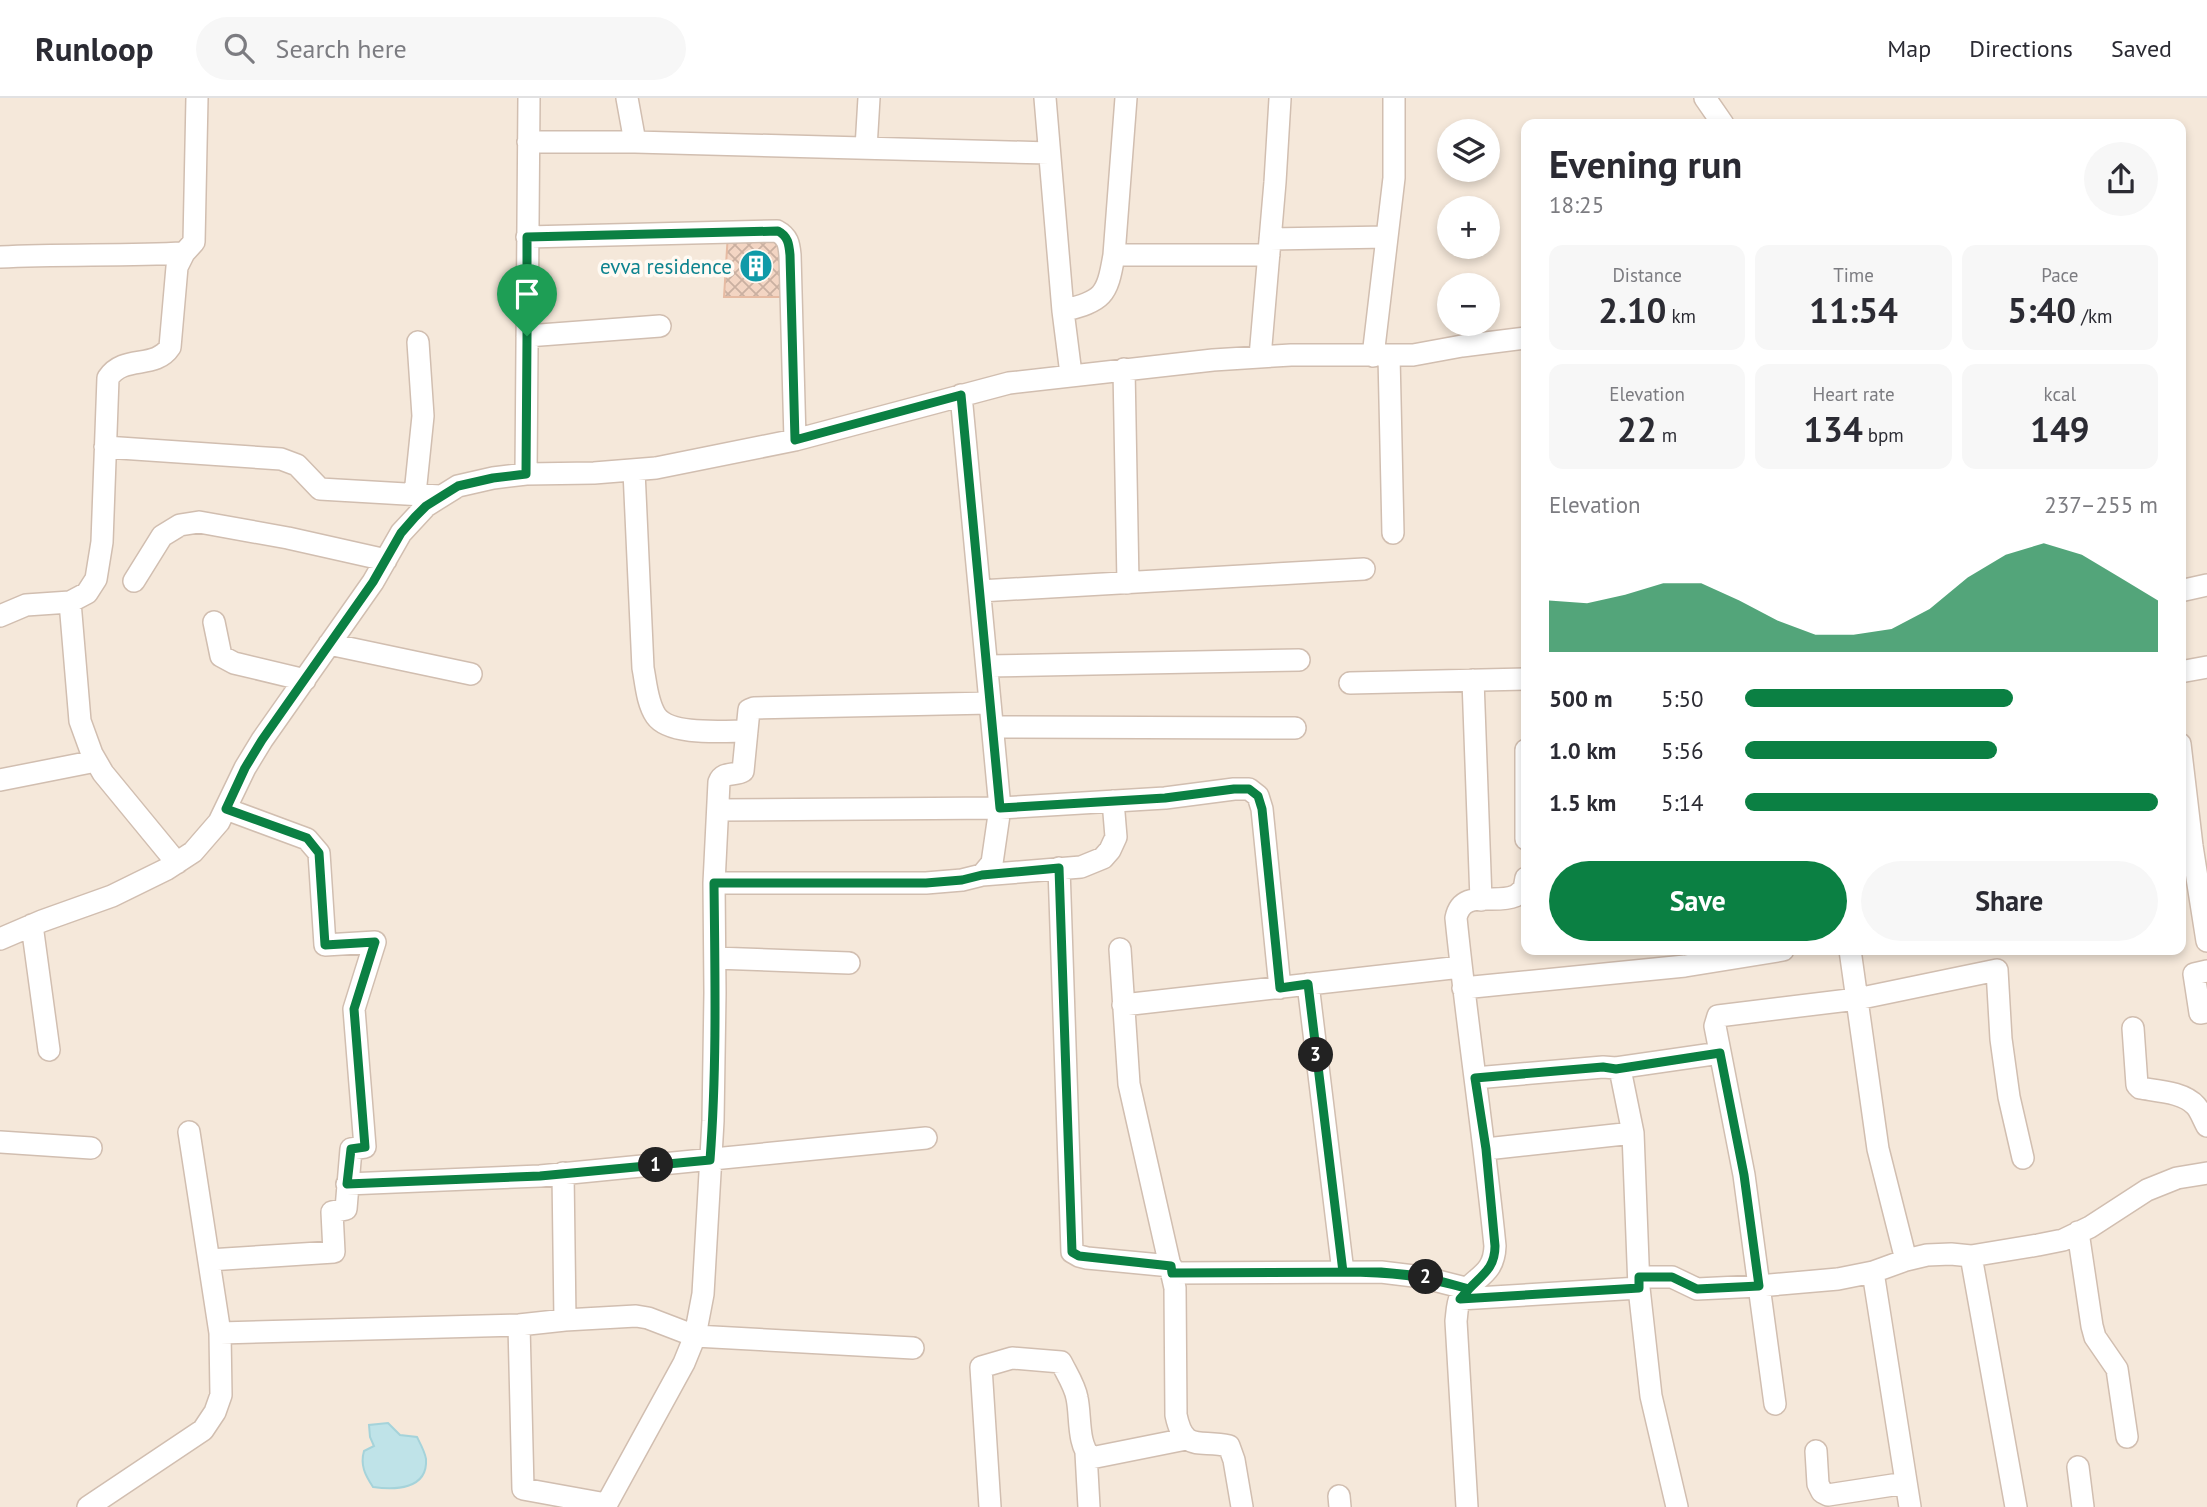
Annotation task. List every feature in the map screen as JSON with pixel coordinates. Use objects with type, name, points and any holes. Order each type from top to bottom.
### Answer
[{"type":"street","points":[[0,616],[26,605],[70,602],[86,593],[96,579],[102,542],[108,377],[122,365],[159,357],[170,347],[177,267],[194,242],[196,226],[197,98]]},
{"type":"street","points":[[526,474],[529,98]]},
{"type":"street","points":[[627,98],[635,142]]},
{"type":"street","points":[[866,148],[869,98]]},
{"type":"street","points":[[1045,98],[1071,374]]},
{"type":"street","points":[[1063,311],[1092,303],[1103,293],[1110,279],[1126,98]]},
{"type":"street","points":[[1393,533],[1381,356],[1387,237],[1394,178],[1394,98]]},
{"type":"street","points":[[1705,98],[1720,119]]},
{"type":"street","points":[[1260,357],[1280,99]]},
{"type":"street","points":[[528,142],[635,142],[1049,153]]},
{"type":"street","points":[[527,237],[778,231],[784,234],[789,243],[790,255],[795,440]]},
{"type":"street","points":[[1114,255],[1270,247],[1387,237]]},
{"type":"street","points":[[0,257],[111,257],[184,253]]},
{"type":"street","points":[[527,336],[660,326]]},
{"type":"street","points":[[0,939],[112,896],[193,852],[219,822],[245,768],[408,525],[426,506],[458,486],[526,474],[656,468],[795,440],[1009,383],[1071,374],[1292,355],[1413,355],[1521,339]]},
{"type":"street","points":[[415,495],[423,416],[418,342]]},
{"type":"street","points":[[1124,369],[1128,583]]},
{"type":"street","points":[[961,395],[1000,808],[992,863],[982,875]]},
{"type":"street","points":[[105,447],[281,459],[297,465],[320,489],[440,496]]},
{"type":"street","points":[[634,471],[643,668],[648,697],[656,716],[665,724],[692,730],[747,731]]},
{"type":"street","points":[[134,581],[162,536],[180,524],[199,522],[386,560]]},
{"type":"street","points":[[980,591],[1364,569]]},
{"type":"street","points":[[2186,589],[2207,585]]},
{"type":"street","points":[[70,602],[80,721],[96,761],[177,863]]},
{"type":"street","points":[[214,622],[221,656],[234,663],[305,680]]},
{"type":"street","points":[[329,644],[471,674]]},
{"type":"street","points":[[987,666],[1299,660]]},
{"type":"street","points":[[2186,671],[2207,667]]},
{"type":"street","points":[[1350,683],[1521,679]]},
{"type":"street","points":[[1473,680],[1481,900]]},
{"type":"street","points":[[519,1325],[523,1489],[606,1505],[684,1363],[695,1336],[703,1294],[713,1121],[714,883],[718,810],[721,778],[743,771],[749,710],[990,703]]},
{"type":"street","points":[[993,727],[1295,727]]},
{"type":"street","points":[[0,780],[96,761]]},
{"type":"street","points":[[718,810],[1000,808],[1165,798],[1249,789],[1258,796],[1262,809],[1280,988]]},
{"type":"street","points":[[2186,791],[2207,941]]},
{"type":"street","points":[[714,883],[926,883],[962,880],[982,875],[1081,867],[1103,858],[1110,850],[1116,837],[1113,801]]},
{"type":"street","points":[[209,1260],[334,1252],[332,1212],[346,1209],[351,1149],[365,1147],[354,1009],[375,942],[325,945],[319,853],[307,838],[226,809]]},
{"type":"street","points":[[1059,868],[1072,1252],[1079,1256],[1171,1270],[1400,1273],[1422,1276],[1464,1294],[1639,1283],[1672,1277],[1697,1289],[1759,1286],[1838,1279],[1873,1272],[1927,1255],[1971,1256],[2063,1240],[2147,1190],[2177,1178],[2207,1173]]},
{"type":"street","points":[[1467,1507],[1456,1321],[1464,1294],[1490,1268],[1495,1258],[1486,1149],[1456,918],[1458,908],[1464,902],[1514,897],[1521,891]]},
{"type":"street","points":[[32,925],[49,1050]]},
{"type":"street","points":[[1119,948],[1129,1084],[1175,1288],[1176,1415],[1180,1432],[1186,1439],[1195,1443],[1229,1446],[1242,1507]]},
{"type":"street","points":[[1123,1005],[1308,984],[1685,966],[1752,955]]},
{"type":"street","points":[[1851,955],[1878,1149],[1906,1260]]},
{"type":"street","points":[[715,958],[849,963]]},
{"type":"street","points":[[1775,1404],[1744,1175],[1715,1026],[1718,1016],[1857,999],[1996,960],[2001,1039],[2009,1097],[2023,1157]]},
{"type":"street","points":[[2207,971],[2194,974],[2200,1013],[2207,1012]]},
{"type":"street","points":[[1308,984],[1343,1272]]},
{"type":"street","points":[[2133,1028],[2137,1085],[2140,1088],[2187,1098],[2194,1103],[2207,1126]]},
{"type":"street","points":[[1475,1078],[1603,1067],[1616,1069],[1720,1053]]},
{"type":"street","points":[[1616,1069],[1621,1073],[1633,1133],[1639,1283],[1651,1396],[1677,1507]]},
{"type":"street","points":[[88,1507],[202,1430],[215,1412],[221,1395],[220,1333],[189,1132]]},
{"type":"street","points":[[1486,1149],[1633,1133]]},
{"type":"street","points":[[347,1184],[563,1173],[926,1138]]},
{"type":"street","points":[[0,1142],[91,1148]]},
{"type":"street","points":[[563,1173],[565,1320]]},
{"type":"street","points":[[2078,1232],[2092,1326],[2095,1337],[2117,1369],[2127,1437]]},
{"type":"street","points":[[1971,1256],[2016,1507]]},
{"type":"street","points":[[1873,1272],[1910,1507]]},
{"type":"street","points":[[220,1333],[519,1325],[636,1316],[695,1336],[913,1348]]},
{"type":"street","points":[[990,1507],[982,1367],[1012,1358],[1061,1362],[1077,1396],[1086,1453],[1089,1507]]},
{"type":"street","points":[[1086,1453],[1091,1458],[1186,1439]]},
{"type":"street","points":[[1816,1451],[1822,1500],[1828,1495],[1906,1483]]},
{"type":"street","points":[[2078,1467],[2083,1507]]},
{"type":"shaded area","points":[[0,98],[2207,98],[2207,1507],[0,1507]]},
{"type":"water","points":[[388,1423],[400,1435],[417,1437],[425,1453],[422,1477],[400,1488],[373,1487],[364,1470],[364,1451],[374,1446],[369,1425]]},
{"type":"building","name":"evva residence","points":[[728,233],[784,234],[787,297],[724,297]]},
{"type":"place","name":"evva residence","points":[[756,266]]},
{"type":"route","points":[[527,336],[526,474],[458,486],[426,506],[415,517],[401,533],[373,582],[262,740],[245,768],[226,809],[307,838],[319,853],[325,945],[375,942],[354,1009],[365,1147],[351,1149],[347,1184],[540,1176],[710,1160],[715,993],[714,883],[926,883],[1059,868],[1072,1252],[1087,1258],[1171,1266],[1172,1273],[1400,1273],[1469,1289],[1460,1299],[1639,1288],[1639,1277],[1672,1277],[1697,1289],[1759,1286],[1744,1175],[1720,1053],[1616,1069],[1603,1067],[1475,1078],[1486,1149],[1495,1246],[1495,1258],[1490,1268],[1469,1289],[1422,1276],[1400,1273],[1343,1272],[1308,984],[1280,988],[1262,809],[1258,796],[1249,789],[1234,789],[1165,798],[1000,808],[961,395],[795,440],[790,255],[789,243],[784,234],[778,231],[527,237],[527,336]]}]
